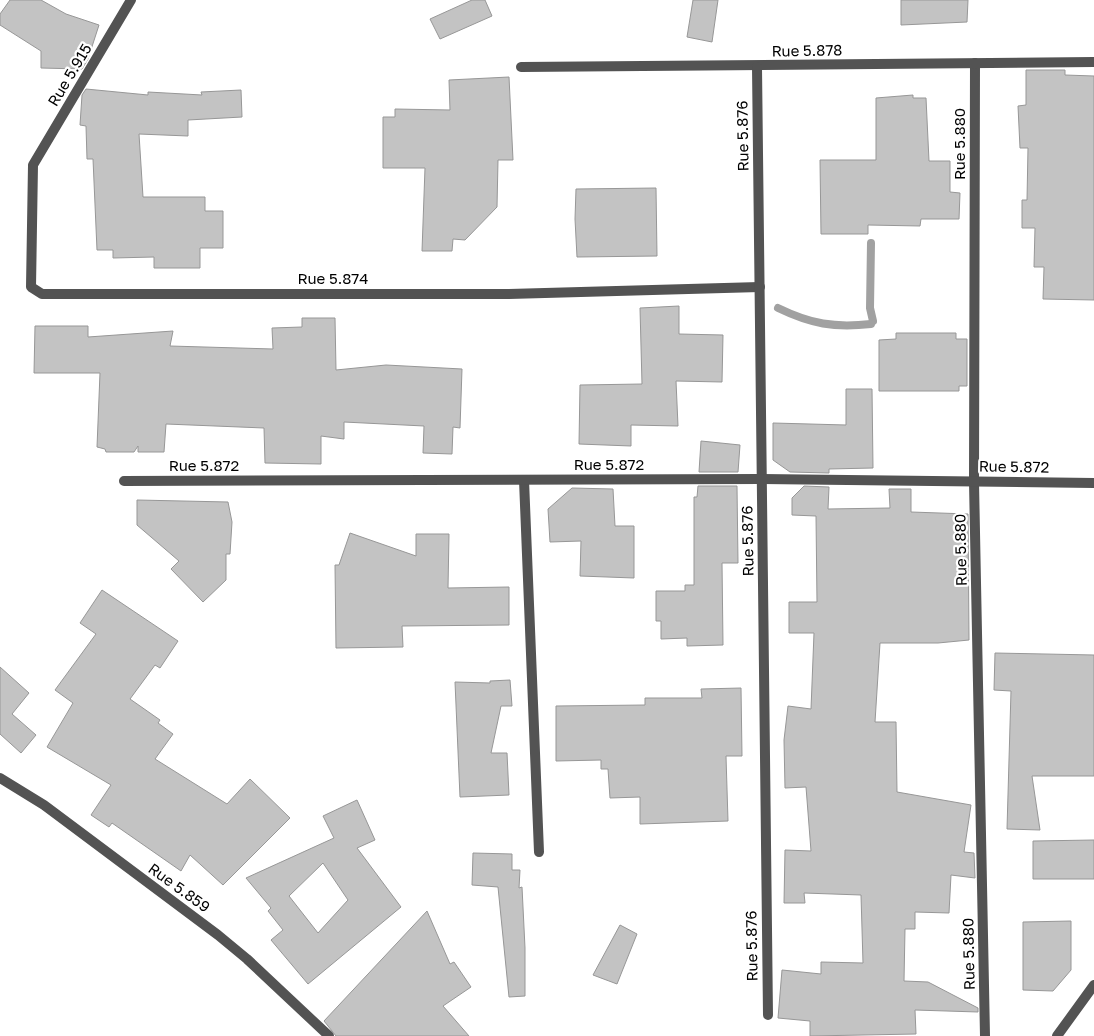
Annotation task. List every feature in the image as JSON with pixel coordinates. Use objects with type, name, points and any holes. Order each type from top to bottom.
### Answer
[{"type":"street","name":"Rue 5.915","points":[[34,165],[132,0]]},
{"type":"street","name":"Rue 5.878","points":[[521,67],[757,67],[1094,62]]},
{"type":"street","name":"Rue 5.880","points":[[975,63],[974,482],[985,1036]]},
{"type":"street","name":"Rue 5.876","points":[[757,67],[768,1015]]},
{"type":"street","name":"Rue 5.874","points":[[34,165],[31,288],[42,294],[509,294],[760,287]]},
{"type":"street","name":"Rue 5.872","points":[[124,482],[762,479],[1094,483]]},
{"type":"street","points":[[524,480],[539,852]]},
{"type":"street","name":"Rue 5.859","points":[[0,778],[44,806],[218,935],[247,959],[329,1036]]},
{"type":"street","points":[[1057,1036],[1094,985]]},
{"type":"building","points":[[10,0],[41,0],[66,14],[99,25],[88,59],[82,69],[41,68],[41,51],[0,25],[0,14]]},
{"type":"building","points":[[472,0],[485,0],[492,16],[440,39],[430,19]]},
{"type":"building","points":[[693,0],[718,0],[712,42],[687,37]]},
{"type":"building","points":[[901,0],[968,0],[967,22],[901,25]]},
{"type":"building","points":[[1026,70],[1065,70],[1065,75],[1094,76],[1094,300],[1043,299],[1044,267],[1034,267],[1035,228],[1022,228],[1022,200],[1027,200],[1028,148],[1020,148],[1018,106],[1026,105]]},
{"type":"building","points":[[509,77],[513,160],[498,160],[497,207],[465,240],[453,239],[452,251],[422,251],[425,168],[383,168],[383,117],[395,117],[395,109],[450,110],[449,80]]},
{"type":"building","points":[[86,89],[148,95],[148,92],[202,95],[201,92],[241,90],[242,117],[188,120],[188,136],[139,134],[143,197],[205,197],[205,211],[223,211],[223,248],[200,248],[200,268],[154,268],[154,257],[113,258],[113,250],[97,250],[93,159],[87,159],[86,126],[80,125],[82,95]]},
{"type":"building","points":[[913,95],[913,98],[926,98],[929,161],[950,161],[950,192],[960,193],[959,219],[921,219],[920,226],[868,225],[868,234],[821,234],[820,160],[876,160],[876,98]]},
{"type":"building","points":[[656,188],[657,256],[577,257],[576,189]]},
{"type":"building","points":[[679,306],[679,334],[723,335],[722,382],[676,381],[678,426],[631,425],[631,446],[579,444],[580,385],[642,384],[640,308]]},
{"type":"building","points":[[302,318],[335,318],[336,370],[386,365],[462,369],[460,428],[453,427],[452,454],[423,453],[424,426],[344,422],[344,439],[321,436],[321,464],[265,463],[264,428],[166,424],[164,452],[138,452],[138,446],[134,452],[106,452],[105,449],[97,447],[100,373],[34,373],[35,326],[88,326],[88,337],[173,331],[170,346],[273,349],[272,328],[302,327]]},
{"type":"building","points":[[896,333],[956,333],[956,339],[967,339],[967,386],[959,386],[959,391],[879,391],[879,340],[896,339]]},
{"type":"building","points":[[846,389],[872,389],[873,468],[829,469],[829,473],[790,472],[773,460],[773,423],[846,425]]},
{"type":"building","points":[[701,441],[740,445],[738,472],[699,472]]},
{"type":"building","points":[[698,486],[737,486],[738,563],[722,563],[723,645],[687,646],[687,638],[661,639],[661,621],[656,621],[656,591],[685,591],[685,585],[694,585],[694,497],[697,497]]},
{"type":"building","points":[[804,486],[829,487],[828,509],[890,508],[889,489],[911,489],[911,512],[968,514],[969,640],[938,643],[880,643],[875,722],[896,722],[897,792],[971,805],[964,852],[974,853],[975,878],[951,875],[949,913],[915,912],[915,929],[905,929],[904,981],[928,982],[978,1008],[978,1012],[915,1010],[916,1034],[810,1036],[810,1021],[778,1018],[782,970],[821,974],[821,962],[863,963],[861,895],[804,893],[805,903],[784,903],[785,850],[811,851],[806,787],[785,788],[784,740],[788,706],[811,709],[814,633],[789,633],[789,602],[817,602],[816,516],[792,515],[792,498]]},
{"type":"building","points":[[572,488],[613,489],[615,526],[634,526],[634,578],[580,576],[581,541],[550,542],[548,509]]},
{"type":"building","points":[[137,500],[228,502],[232,522],[230,554],[226,554],[226,580],[203,602],[171,569],[179,561],[137,525]]},
{"type":"building","points":[[350,533],[416,556],[416,534],[449,534],[448,588],[509,587],[509,625],[402,626],[403,647],[336,648],[335,565],[339,565]]},
{"type":"building","points":[[102,590],[178,641],[160,668],[155,665],[130,699],[160,720],[158,723],[173,734],[155,759],[227,804],[250,779],[290,818],[223,885],[190,855],[181,871],[112,823],[109,827],[91,815],[111,785],[47,747],[73,703],[55,690],[96,634],[80,623]]},
{"type":"building","points":[[995,653],[1094,655],[1094,776],[1032,776],[1040,830],[1007,829],[1011,691],[994,690]]},
{"type":"building","points":[[0,667],[29,693],[12,714],[36,735],[21,753],[0,734]]},
{"type":"building","points":[[510,680],[512,706],[501,706],[491,753],[507,753],[509,795],[460,797],[455,682],[490,683],[490,681]]},
{"type":"building","points":[[741,688],[742,756],[726,756],[728,821],[640,824],[640,797],[610,798],[608,769],[601,769],[601,760],[556,761],[556,706],[645,705],[645,698],[702,698],[701,689]]},
{"type":"building","points":[[357,800],[375,840],[357,848],[401,907],[308,984],[271,940],[283,930],[268,911],[271,908],[246,878],[334,838],[323,816]],"holes":[[[323,863],[348,900],[318,933],[289,896]]]},
{"type":"building","points":[[1094,840],[1094,879],[1033,879],[1033,841]]},
{"type":"building","points":[[473,853],[512,854],[512,870],[520,870],[519,888],[522,887],[525,948],[525,996],[509,997],[498,887],[472,885]]},
{"type":"building","points":[[427,911],[450,964],[454,962],[471,987],[443,1006],[469,1036],[336,1036],[324,1021]]},
{"type":"building","points":[[1071,921],[1071,970],[1053,991],[1023,990],[1023,922]]},
{"type":"building","points":[[620,925],[637,934],[617,984],[593,975]]},
{"type":"waterway","points":[[871,243],[870,308],[873,321]]},
{"type":"waterway","points":[[778,308],[801,318],[834,325],[871,324]]}]
